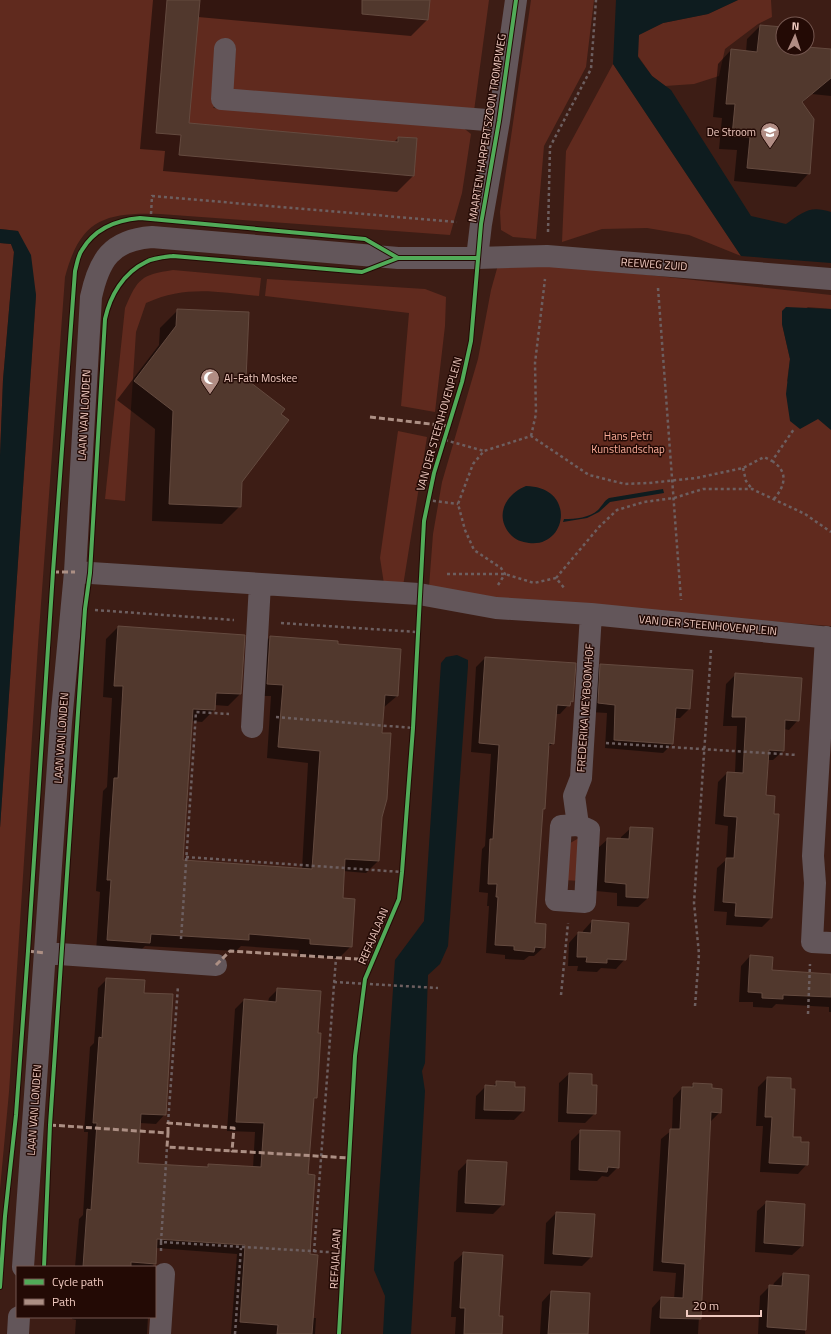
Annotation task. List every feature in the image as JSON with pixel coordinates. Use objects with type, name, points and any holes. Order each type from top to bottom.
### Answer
[{"type":"street","name":"MAARTEN HARPERTSZOON TROMPWEG","points":[[477,258],[481,224],[499,121],[516,0]]},
{"type":"street","name":"MAARTEN HARPERTSZOON TROMPWEG","points":[[225,49],[222,99],[499,121]]},
{"type":"street","name":"LAAN VAN LONDEN","points":[[23,1266],[61,722],[75,572],[91,297],[96,274],[110,252],[125,242],[136,238],[152,237],[398,258],[477,258]]},
{"type":"street","name":"REEWEG ZUID","points":[[477,258],[547,256],[831,279]]},
{"type":"street","name":"VAN DER STEENHOVENPLEIN","points":[[75,572],[260,584],[419,590],[496,608],[591,614],[829,638]]},
{"type":"street","points":[[252,727],[260,584]]},
{"type":"street","name":"FREDERIKA MEYBOOMHOF","points":[[578,825],[574,796],[581,778],[591,614]]},
{"type":"street","points":[[822,943],[815,889],[813,856],[829,638]]},
{"type":"street","points":[[578,825],[589,830],[585,902],[556,900],[561,826],[578,825]]},
{"type":"street","points":[[815,889],[831,907]]},
{"type":"street","points":[[45,953],[216,965]]},
{"type":"street","points":[[160,1334],[164,1274]]},
{"type":"street","points":[[18,1334],[19,1318]]},
{"type":"path","points":[[531,436],[536,414],[535,363],[547,256],[550,147],[591,69],[596,0]]},
{"type":"path","points":[[145,218],[151,219],[152,196],[481,224]]},
{"type":"path","points":[[656,264],[682,605],[681,623]]},
{"type":"path","points":[[772,460],[794,429]]},
{"type":"path","points":[[505,574],[501,568],[474,550],[465,530],[458,504],[473,464],[484,451],[512,440],[531,436],[589,475],[625,484],[696,478],[743,468],[764,457],[772,460],[780,466],[783,472],[783,484],[779,493],[774,499]]},
{"type":"path","points":[[445,440],[484,451]]},
{"type":"path","points":[[743,468],[746,481],[752,489]]},
{"type":"path","points":[[416,639],[419,590],[442,574],[453,572],[505,574],[534,583],[556,578],[599,526],[617,510],[644,502],[674,498],[703,489],[752,489],[805,514],[831,532]]},
{"type":"path","points":[[427,500],[458,504]]},
{"type":"path","points":[[556,578],[574,601],[591,614]]},
{"type":"path","points":[[695,1006],[699,954],[694,903],[712,625]]},
{"type":"path","points":[[412,736],[413,721]]},
{"type":"path","points":[[584,741],[820,757]]},
{"type":"path","points":[[168,1123],[186,857],[219,857],[402,872]]},
{"type":"path","points":[[401,879],[403,864]]},
{"type":"path","points":[[561,995],[570,901]]},
{"type":"path","points":[[808,1014],[822,943]]},
{"type":"path","points":[[314,1252],[336,958]]},
{"type":"path","points":[[334,982],[365,981],[382,984],[438,988]]},
{"type":"path","points":[[364,991],[365,981]]},
{"type":"path","points":[[164,1274],[159,1274],[167,1147]]},
{"type":"path","points":[[161,1242],[344,1253]]},
{"type":"path","points":[[235,1334],[241,1248]]},
{"type":"green space","points":[[0,0],[489,0],[474,111],[225,90],[213,108],[461,126],[471,134],[462,193],[450,235],[160,214],[140,214],[109,218],[97,223],[87,231],[78,243],[71,258],[65,277],[38,645],[9,1092],[0,1189],[0,828],[36,295],[18,231],[0,229]]},
{"type":"green space","points":[[531,0],[594,0],[586,67],[544,146],[536,239],[513,237],[501,230],[500,212]]},
{"type":"green space","points":[[738,0],[771,0],[772,17],[758,24],[725,49],[719,76],[694,84],[665,86],[652,76],[638,56],[638,35],[663,23],[708,14]]},
{"type":"green space","points":[[613,64],[741,256],[689,235],[647,228],[602,229],[562,242],[566,151]]},
{"type":"green space","points":[[0,243],[11,244],[14,252],[3,380],[0,456]]},
{"type":"green space","name":"Hans Petri Kunstlandschap","points":[[540,263],[831,295],[831,309],[808,307],[782,324],[790,359],[787,381],[831,429],[831,626],[491,600],[429,587],[433,534],[442,482],[478,359],[491,290],[498,265]]},
{"type":"green space","points":[[173,270],[261,278],[259,296],[202,291],[161,297],[146,303],[136,332],[125,501],[105,499],[125,308],[137,284],[147,276]]},
{"type":"green space","points":[[267,279],[425,289],[446,297],[445,326],[435,412],[401,406],[409,313],[265,296]]},
{"type":"green space","points":[[398,431],[427,437],[403,586],[384,584],[380,558]]},
{"type":"green space","points":[[579,838],[580,881],[564,880],[565,846]]},
{"type":"shaded area","points":[[616,0],[738,0],[708,14],[663,23],[639,35],[638,57],[652,76],[671,90],[751,216],[786,224],[807,211],[818,209],[831,212],[831,263],[741,256],[613,64]]},
{"type":"shaded area","points":[[0,229],[18,231],[31,255],[36,295],[0,828],[0,456],[3,380],[14,252],[11,244],[0,243]]},
{"type":"shaded area","points":[[786,307],[831,309],[831,430],[818,419],[800,429],[790,421],[786,394],[790,359],[782,324],[782,311]]},
{"type":"shaded area","points":[[526,486],[542,489],[553,496],[559,506],[561,517],[558,527],[552,536],[542,542],[529,543],[516,539],[505,527],[503,520],[504,506],[508,500],[513,494]]},
{"type":"shaded area","points":[[663,489],[664,493],[610,502],[599,512],[587,518],[563,522],[564,519],[591,515],[609,498]]},
{"type":"shaded area","points":[[457,655],[468,660],[468,666],[448,946],[440,964],[428,975],[425,1063],[422,1071],[425,1091],[411,1334],[383,1334],[385,1296],[374,1270],[395,960],[424,921],[441,663],[446,657]]},
{"type":"building","points":[[167,0],[200,0],[189,123],[398,142],[398,137],[417,138],[414,176],[179,155],[181,135],[156,133]]},
{"type":"building","points":[[362,0],[430,0],[428,20],[362,14]]},
{"type":"building","points":[[760,25],[775,26],[775,56],[815,56],[815,48],[831,49],[831,78],[802,102],[814,119],[810,174],[747,168],[750,137],[732,136],[735,104],[726,104],[731,49],[757,52]]},
{"type":"building","name":"Al-Fath Moskee","points":[[177,309],[249,312],[246,379],[285,409],[281,414],[289,420],[242,482],[241,507],[169,504],[173,411],[134,381],[176,326]]},
{"type":"building","points":[[118,626],[245,635],[241,694],[216,693],[215,710],[193,709],[183,860],[312,869],[320,751],[278,747],[283,685],[267,684],[270,636],[338,641],[338,644],[401,649],[398,696],[385,695],[382,733],[391,733],[387,799],[382,817],[379,861],[345,859],[343,898],[355,899],[352,947],[310,944],[310,939],[249,934],[249,940],[151,934],[150,943],[107,940],[111,880],[107,880],[114,778],[118,778],[123,686],[114,686]]},
{"type":"building","points":[[485,657],[576,663],[573,702],[571,701],[570,706],[557,705],[554,744],[549,743],[535,923],[546,924],[545,948],[535,947],[534,952],[514,950],[514,946],[495,945],[498,897],[496,897],[497,884],[488,884],[490,839],[493,839],[499,745],[479,743]]},
{"type":"building","points":[[600,664],[693,670],[690,709],[676,708],[673,744],[614,740],[615,705],[598,703]]},
{"type":"building","points":[[735,673],[802,678],[799,721],[785,720],[784,751],[769,750],[766,795],[775,796],[774,814],[779,814],[772,918],[735,916],[736,903],[723,902],[726,858],[734,858],[737,817],[724,816],[727,772],[743,773],[746,717],[732,717]]},
{"type":"building","points":[[630,827],[653,828],[648,898],[626,897],[626,884],[605,882],[607,838],[629,839]]},
{"type":"building","points":[[592,920],[629,923],[626,960],[607,959],[607,963],[586,962],[587,957],[577,957],[578,932],[591,933]]},
{"type":"building","points":[[750,955],[773,957],[772,970],[831,974],[831,997],[783,995],[783,999],[762,998],[762,993],[748,992]]},
{"type":"building","points":[[106,978],[145,980],[144,993],[173,994],[166,1115],[141,1114],[138,1163],[208,1167],[208,1164],[261,1167],[264,1123],[236,1122],[244,999],[276,1002],[277,988],[321,991],[318,1033],[321,1033],[317,1098],[314,1098],[308,1174],[315,1175],[310,1254],[318,1255],[312,1334],[277,1334],[278,1325],[240,1322],[245,1245],[157,1239],[156,1264],[131,1262],[131,1266],[83,1266],[87,1209],[91,1210],[97,1123],[93,1123],[99,1037],[102,1038]]},
{"type":"building","points":[[569,1073],[592,1074],[592,1085],[597,1085],[596,1114],[567,1113]]},
{"type":"building","points":[[767,1077],[791,1078],[791,1089],[795,1089],[793,1137],[801,1137],[801,1142],[809,1142],[808,1165],[769,1163],[772,1117],[765,1117]]},
{"type":"building","points":[[496,1081],[515,1082],[515,1087],[525,1087],[524,1111],[484,1110],[485,1085],[496,1086]]},
{"type":"building","points":[[693,1083],[712,1084],[712,1088],[722,1089],[721,1113],[711,1112],[701,1319],[660,1318],[661,1297],[683,1298],[685,1264],[662,1262],[670,1129],[680,1129],[682,1087],[693,1087]]},
{"type":"building","points":[[580,1130],[620,1131],[619,1168],[608,1167],[607,1172],[579,1170]]},
{"type":"building","points":[[467,1160],[507,1162],[504,1205],[465,1203]]},
{"type":"building","points":[[766,1201],[805,1204],[803,1246],[764,1243]]},
{"type":"building","points":[[556,1212],[595,1214],[592,1257],[553,1254]]},
{"type":"building","points":[[463,1252],[503,1255],[499,1316],[503,1316],[502,1334],[464,1334],[465,1308],[460,1308]]},
{"type":"building","points":[[783,1273],[809,1275],[806,1330],[767,1327],[769,1285],[782,1286]]},
{"type":"building","points":[[551,1291],[590,1293],[588,1334],[548,1334]]},
{"type":"marked path","points":[[370,417],[448,426]]},
{"type":"marked path","points":[[53,572],[75,572]]},
{"type":"marked path","points":[[28,951],[45,953]]},
{"type":"marked path","points":[[216,965],[230,951],[372,960]]},
{"type":"marked path","points":[[168,1133],[168,1123],[234,1128],[232,1151],[350,1158]]},
{"type":"marked path","points":[[50,1125],[168,1133],[167,1147],[232,1151]]},
{"type":"cycle path","name":"REFAJALAAN","points":[[339,1334],[355,1056],[365,979],[399,899],[402,872],[413,728],[424,521],[434,473],[462,382],[471,341],[481,224],[499,121],[516,0]]},
{"type":"cycle path","points":[[0,1287],[5,1216],[16,1115],[75,271],[80,254],[87,242],[107,226],[140,218],[365,239],[398,258]]},
{"type":"cycle path","points":[[44,1266],[50,1125],[85,609],[90,573],[105,319],[110,302],[119,286],[131,272],[146,262],[173,256],[362,272],[398,258],[477,258]]},
{"type":"place","name":"De Stroom","points":[[770,149]]},
{"type":"place","name":"Al-Fath Moskee","points":[[210,395]]}]
